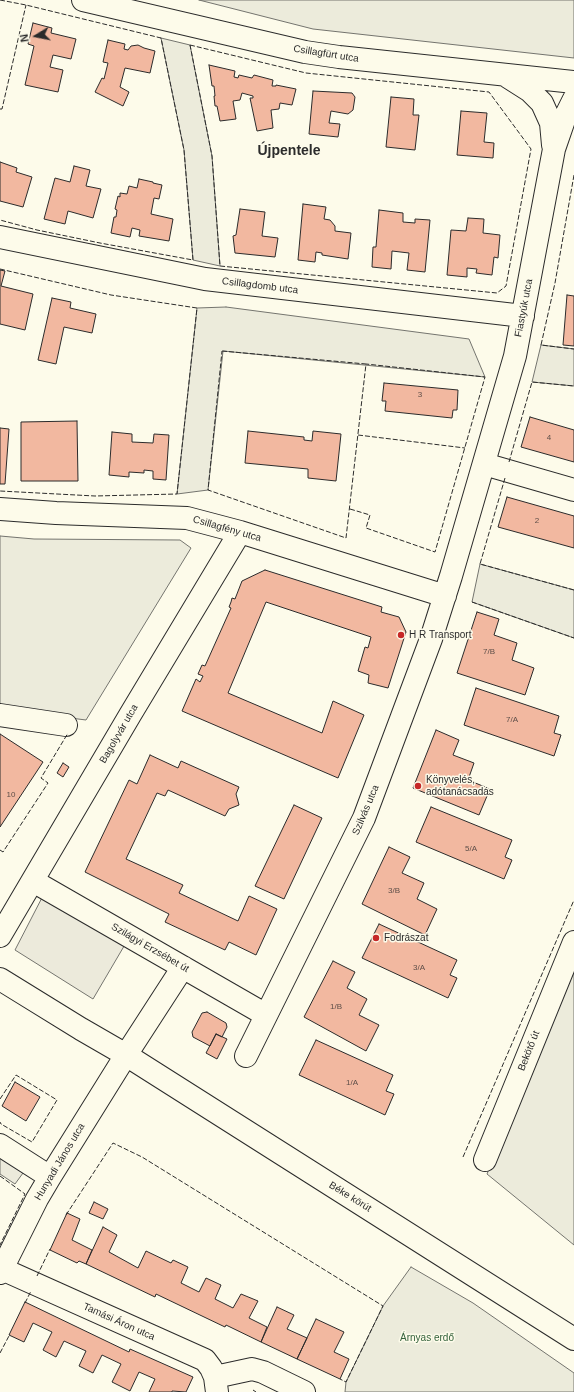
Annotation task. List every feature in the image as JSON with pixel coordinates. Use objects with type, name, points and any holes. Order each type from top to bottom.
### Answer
[{"type":"street","name":"Csillagfürt utca","points":[[83,0],[305,52],[339,58],[574,82]]},
{"type":"street","points":[[145,0],[153,10],[166,19]]},
{"type":"street","name":"Fiastyúk utca","points":[[505,75],[530,91],[542,103],[551,123],[554,149]]},
{"type":"street","name":"Fiastyúk utca","points":[[445,596],[515,356],[554,149],[565,117],[574,99]]},
{"type":"street","name":"Csillagdomb utca","points":[[0,237],[205,279],[523,316]]},
{"type":"street","points":[[484,464],[574,490]]},
{"type":"street","name":"Csillagfény utca","points":[[0,509],[56,514],[187,518],[240,532],[445,596]]},
{"type":"street","name":"Bagolyvár utca","points":[[0,936],[240,532]]},
{"type":"street","name":"Szilvás utca","points":[[246,1056],[364,818],[431,639],[445,596]]},
{"type":"street","points":[[0,715],[66,724]]},
{"type":"street","name":"Szilágyi Erzsébet út","points":[[34,881],[266,1015]]},
{"type":"street","name":"Bekötő út","points":[[485,1160],[574,942]]},
{"type":"street","name":"Hunyadi János utca","points":[[1,1271],[37,1199],[50,1177],[183,967]]},
{"type":"street","points":[[0,979],[126,1055]]},
{"type":"street","name":"Béke körút","points":[[126,1055],[574,1339]]},
{"type":"street","points":[[0,1145],[50,1177]]},
{"type":"street","name":"Tamási Áron utca","points":[[1,1271],[205,1360],[211,1368],[216,1385]]},
{"type":"street","points":[[216,1385],[252,1369],[263,1372],[304,1392]]},
{"type":"green space","points":[[199,0],[574,0],[574,58],[313,29]]},
{"type":"green space","points":[[161,38],[190,45],[212,156],[220,266],[193,260],[184,150]]},
{"type":"green space","points":[[226,307],[469,339],[485,377],[223,351],[208,490],[177,494],[197,308]]},
{"type":"green space","points":[[541,345],[574,349],[574,386],[532,382]]},
{"type":"green space","points":[[0,536],[34,539],[180,540],[191,548],[86,720],[0,709]]},
{"type":"green space","points":[[480,564],[574,590],[574,638],[472,602]]},
{"type":"green space","points":[[574,962],[574,1245],[487,1174]]},
{"type":"green space","name":"Árnyas erdő","points":[[411,1267],[473,1303],[574,1373],[574,1392],[345,1392],[346,1382],[383,1306]]},
{"type":"shaded area","points":[[47,888],[130,936],[93,999],[15,950]]},
{"type":"shaded area","points":[[0,1156],[23,1173],[15,1184],[0,1174]]},
{"type":"building","points":[[33,23],[52,28],[51,33],[76,39],[71,59],[53,55],[50,67],[63,70],[58,92],[25,85],[34,46],[28,44]]},
{"type":"building","points":[[108,40],[125,44],[124,49],[128,50],[131,46],[138,45],[155,51],[150,73],[125,68],[120,87],[129,92],[123,106],[95,92],[102,78],[104,79],[108,63],[103,62]]},
{"type":"building","points":[[209,65],[235,71],[234,77],[238,78],[239,75],[252,78],[254,75],[273,80],[272,86],[276,85],[296,89],[292,105],[280,103],[279,109],[271,110],[273,128],[257,131],[250,98],[253,98],[253,96],[242,93],[240,100],[233,101],[236,119],[220,121],[217,106],[215,106],[214,86],[212,86]]},
{"type":"building","points":[[313,91],[352,93],[355,97],[353,110],[348,114],[331,111],[329,123],[340,124],[338,137],[309,134]]},
{"type":"building","points":[[391,97],[414,99],[413,115],[419,115],[415,150],[386,147]]},
{"type":"building","points":[[461,111],[487,113],[484,142],[494,143],[493,158],[457,155]]},
{"type":"building","points":[[0,162],[17,168],[16,172],[32,177],[23,207],[0,201]]},
{"type":"building","points":[[74,166],[90,170],[86,186],[101,189],[93,218],[68,211],[65,224],[44,219],[55,178],[70,182]]},
{"type":"building","points":[[139,179],[162,185],[159,199],[154,198],[151,214],[173,219],[169,241],[139,236],[140,230],[132,228],[130,237],[111,233],[114,217],[116,217],[117,210],[115,209],[118,196],[120,197],[120,193],[127,194],[129,186],[137,188]]},
{"type":"building","points":[[303,204],[326,207],[324,219],[330,220],[335,226],[335,231],[351,233],[348,259],[322,255],[322,253],[316,252],[315,262],[298,260]]},
{"type":"building","points":[[240,209],[265,212],[262,236],[278,238],[275,257],[235,253],[233,236],[236,235]]},
{"type":"building","points":[[379,210],[403,213],[403,222],[415,223],[415,219],[430,220],[425,272],[407,270],[409,253],[392,251],[391,269],[372,267],[373,247],[376,247]]},
{"type":"building","points":[[468,218],[484,219],[483,233],[500,235],[498,258],[494,257],[492,275],[476,273],[477,269],[467,268],[467,277],[447,275],[451,230],[466,231]]},
{"type":"building","points":[[0,270],[5,271],[1,286],[33,294],[25,330],[0,324]]},
{"type":"building","points":[[567,295],[574,296],[574,346],[563,345]]},
{"type":"building","points":[[52,298],[71,302],[70,308],[96,314],[92,333],[64,327],[56,364],[38,360]]},
{"type":"building","points":[[384,383],[458,390],[457,410],[453,410],[452,418],[385,411],[386,401],[382,401]]},
{"type":"building","points":[[530,417],[574,430],[574,462],[521,447]]},
{"type":"building","points":[[77,421],[78,481],[21,481],[21,422]]},
{"type":"building","points":[[0,428],[9,429],[5,484],[0,484]]},
{"type":"building","points":[[248,431],[304,437],[304,440],[312,441],[313,431],[341,434],[336,481],[308,478],[308,469],[245,463]]},
{"type":"building","points":[[112,432],[132,434],[132,442],[153,443],[154,434],[169,435],[166,480],[153,479],[153,471],[144,470],[144,473],[129,472],[129,477],[109,475]]},
{"type":"building","points":[[507,497],[574,516],[574,548],[498,527]]},
{"type":"building","points":[[265,570],[382,607],[381,612],[399,617],[406,632],[388,688],[368,683],[369,675],[358,671],[365,647],[368,648],[371,637],[266,602],[228,693],[322,733],[333,701],[364,715],[338,778],[182,711],[196,679],[200,682],[203,676],[198,674],[202,665],[205,666],[231,608],[229,607],[232,598],[235,599],[242,581]]},
{"type":"building","points":[[477,612],[499,619],[494,635],[517,643],[512,660],[534,668],[525,695],[457,673]]},
{"type":"building","points":[[476,688],[559,716],[554,733],[561,735],[554,756],[464,725]]},
{"type":"building","points":[[436,730],[459,740],[453,755],[474,763],[468,780],[490,789],[479,815],[413,788]]},
{"type":"building","points":[[0,734],[43,762],[0,827]]},
{"type":"building","points":[[150,755],[178,768],[181,761],[239,787],[236,794],[239,805],[229,809],[225,816],[168,790],[165,796],[157,793],[126,859],[183,885],[179,893],[238,921],[249,896],[277,909],[256,955],[229,942],[225,950],[165,922],[169,914],[85,872],[129,780],[137,784]]},
{"type":"building","points":[[63,763],[69,767],[63,777],[57,773]]},
{"type":"building","points":[[294,805],[322,818],[284,899],[255,886]]},
{"type":"building","points":[[431,807],[512,840],[505,857],[512,860],[504,879],[416,842]]},
{"type":"building","points":[[389,847],[410,857],[402,873],[424,883],[417,899],[437,909],[425,935],[362,904]]},
{"type":"building","points":[[379,924],[457,960],[450,975],[457,978],[448,998],[362,958]]},
{"type":"building","points":[[333,961],[355,972],[347,988],[367,999],[359,1015],[379,1025],[366,1051],[304,1017]]},
{"type":"building","points":[[207,1012],[226,1023],[227,1027],[222,1037],[216,1034],[210,1046],[193,1037],[192,1032],[202,1013]]},
{"type":"building","points":[[216,1034],[227,1039],[217,1059],[206,1053]]},
{"type":"building","points":[[316,1040],[393,1075],[386,1091],[394,1094],[385,1115],[299,1075]]},
{"type":"building","points":[[15,1082],[40,1097],[26,1121],[2,1106]]},
{"type":"building","points":[[94,1202],[108,1209],[103,1219],[89,1213]]},
{"type":"building","points":[[67,1213],[80,1219],[72,1240],[92,1250],[86,1264],[79,1261],[77,1263],[50,1250]]},
{"type":"building","points":[[103,1227],[117,1235],[109,1252],[138,1268],[146,1251],[171,1263],[173,1260],[188,1267],[181,1283],[199,1292],[206,1278],[221,1285],[215,1299],[233,1308],[241,1294],[258,1301],[249,1318],[267,1327],[261,1342],[226,1325],[225,1327],[156,1294],[155,1297],[86,1264]]},
{"type":"building","points":[[25,1302],[129,1352],[130,1349],[193,1377],[186,1392],[149,1392],[155,1379],[139,1372],[130,1391],[112,1382],[121,1364],[102,1355],[93,1373],[79,1366],[86,1351],[64,1341],[56,1357],[43,1350],[52,1332],[33,1323],[24,1342],[9,1335]]},
{"type":"building","points":[[277,1307],[294,1315],[287,1329],[307,1338],[297,1359],[261,1342]]},
{"type":"building","points":[[316,1319],[344,1332],[334,1352],[349,1359],[340,1379],[297,1359]]},
{"type":"fence","points":[[0,0],[161,38],[184,150],[193,260],[37,230],[0,220]]},
{"type":"fence","points":[[0,109],[2,109],[26,5]]},
{"type":"fence","points":[[190,45],[306,73],[489,92],[531,149],[506,286],[497,293],[220,266],[212,156],[190,45]]},
{"type":"fence","points":[[574,175],[555,283],[541,345],[574,349]]},
{"type":"fence","points":[[0,269],[111,295],[197,308],[177,494],[95,496],[0,491]]},
{"type":"fence","points":[[222,351],[366,364],[346,538],[208,490],[222,351]]},
{"type":"fence","points":[[350,509],[370,515],[366,528],[435,552],[485,377],[366,364]]},
{"type":"fence","points":[[509,462],[532,382],[574,386]]},
{"type":"fence","points":[[358,435],[465,448]]},
{"type":"fence","points":[[505,478],[480,564],[574,590]]},
{"type":"fence","points":[[472,602],[574,638]]},
{"type":"fence","points":[[0,850],[3,852],[48,783],[41,778],[68,733]]},
{"type":"fence","points":[[463,1157],[574,900]]},
{"type":"fence","points":[[0,1099],[16,1075],[57,1100],[32,1142],[0,1122]]},
{"type":"fence","points":[[66,1215],[113,1143],[142,1157],[383,1306],[346,1382],[340,1379]]},
{"type":"fence","points":[[0,1176],[25,1194],[0,1245]]},
{"type":"fence","points":[[37,1276],[50,1249]]},
{"type":"fence","points":[[25,1303],[31,1291]]},
{"type":"fence","points":[[0,1353],[10,1334]]},
{"type":"place","name":"H R Transport","points":[[401,635]]},
{"type":"place","name":"Könyvelés, adótanácsadás","points":[[418,786]]},
{"type":"place","name":"Fodrászat","points":[[376,938]]},
{"type":"district","name":"Újpentele","points":[[289,151]]}]
